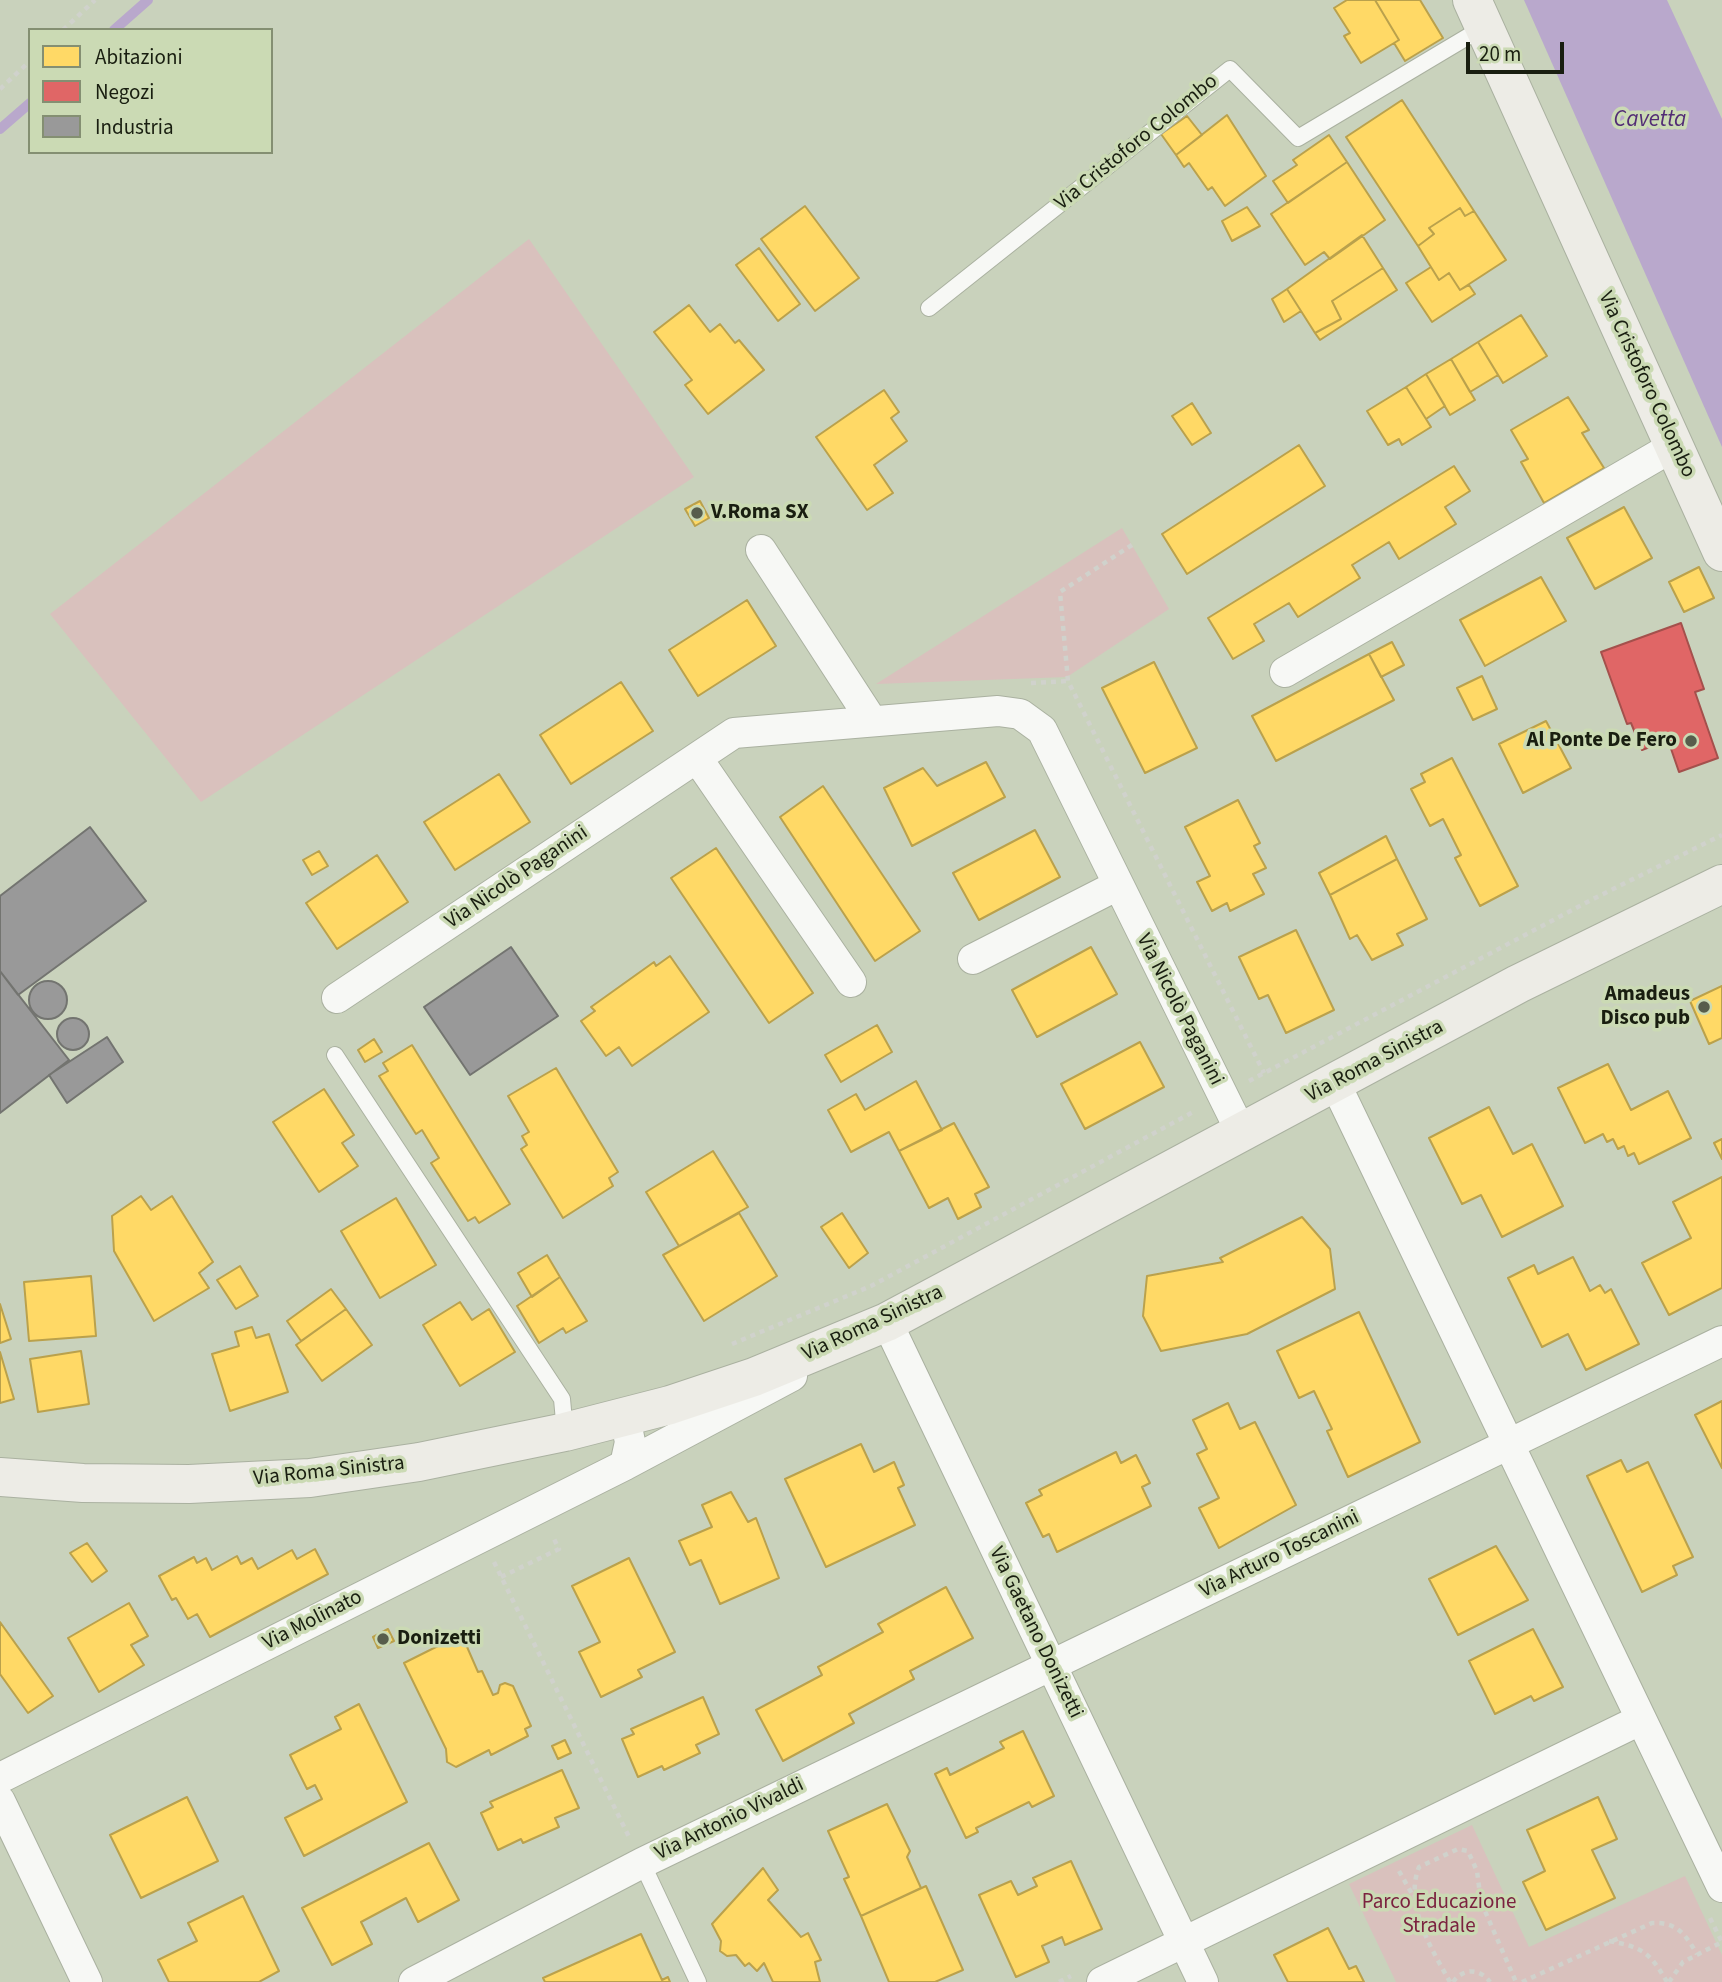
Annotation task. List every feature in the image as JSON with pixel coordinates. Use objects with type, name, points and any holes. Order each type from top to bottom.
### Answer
[{"type":"street","name":"Via Cristoforo Colombo","points":[[1478,13],[1722,552]]},
{"type":"street","points":[[1284,672],[1674,446]]},
{"type":"street","points":[[761,550],[872,721]]},
{"type":"street","name":"Via Nicolò Paganini","points":[[337,999],[734,733],[998,710],[1020,714],[1042,730],[1116,886],[1242,1134]]},
{"type":"street","points":[[697,758],[851,982]]},
{"type":"street","name":"Via Roma Sinistra","points":[[0,1476],[83,1483],[188,1485],[310,1478],[419,1462],[565,1432],[625,1417],[754,1377],[887,1322],[1518,984],[1722,884]]},
{"type":"street","points":[[973,959],[1116,886]]},
{"type":"street","name":"Via Roma Sinistra","points":[[1668,912],[1722,908]]},
{"type":"street","points":[[1335,1083],[1722,1887]]},
{"type":"street","name":"Via Molinato","points":[[0,1778],[733,1410],[887,1322]]},
{"type":"street","name":"Via Gaetano Donizetti","points":[[887,1322],[1203,1982]]},
{"type":"street","name":"Via Arturo Toscanini","points":[[1050,1665],[1722,1341]]},
{"type":"street","points":[[625,1417],[629,1442],[625,1465]]},
{"type":"street","name":"Via Antonio Vivaldi","points":[[433,1979],[642,1863],[1050,1665]]},
{"type":"street","points":[[1102,1982],[1640,1720]]},
{"type":"street","points":[[0,1801],[88,1982]]},
{"type":"lane","name":"Via Cristoforo Colombo","points":[[929,308],[1230,69],[1298,138],[1478,13]]},
{"type":"lane","points":[[335,1055],[562,1399],[565,1432]]},
{"type":"lane","points":[[642,1863],[698,1982]]},
{"type":"path","points":[[65,28],[95,0]]},
{"type":"path","points":[[0,89],[28,63]]},
{"type":"path","points":[[1132,545],[1060,592],[1068,681],[1264,1073]]},
{"type":"path","points":[[724,1347],[871,1286],[1592,899],[1722,835]]},
{"type":"path","points":[[501,1577],[559,1549],[548,1525]]},
{"type":"path","points":[[482,1537],[642,1863]]},
{"type":"path","points":[[1490,1982],[1483,1974],[1471,1971],[1458,1976],[1452,1982],[1415,1909],[1413,1881],[1419,1867],[1458,1849],[1468,1851],[1477,1871],[1481,1902],[1516,1982]]},
{"type":"path","points":[[1523,1982],[1652,1923],[1667,1922],[1684,1931],[1698,1954]]},
{"type":"path","points":[[1609,1941],[1630,1944],[1651,1955],[1668,1982],[1683,1962],[1722,1942]]},
{"type":"green space","points":[[529,239],[694,477],[201,802],[50,614]]},
{"type":"green space","points":[[1122,528],[1169,609],[1067,677],[876,684]]},
{"type":"green space","name":"Parco Educazione Stradale","points":[[1472,1825],[1529,1947],[1685,1876],[1722,1955],[1722,1982],[1396,1982],[1349,1884]]},
{"type":"water","name":"Cavetta","points":[[1524,0],[1667,0],[1722,119],[1722,447]]},
{"type":"building: Abitazioni","points":[[1347,0],[1375,0],[1399,40],[1361,63],[1344,36],[1350,33],[1334,8]]},
{"type":"building: Abitazioni","points":[[1375,0],[1420,0],[1443,38],[1405,61],[1394,43],[1399,40]]},
{"type":"building: Abitazioni","points":[[1402,100],[1474,211],[1465,216],[1460,208],[1429,228],[1434,234],[1418,246],[1346,137]]},
{"type":"building: Abitazioni","points":[[1227,115],[1266,176],[1225,206],[1212,187],[1208,190],[1189,163],[1184,167],[1176,155]]},
{"type":"building: Abitazioni","points":[[1187,116],[1202,135],[1176,155],[1161,134]]},
{"type":"building: Abitazioni","points":[[1329,135],[1347,162],[1288,203],[1273,181],[1297,165],[1293,160]]},
{"type":"building: Abitazioni","points":[[1347,162],[1385,220],[1330,259],[1324,252],[1305,265],[1271,214]]},
{"type":"building: Abitazioni","points":[[805,206],[859,278],[815,311],[761,239]]},
{"type":"building: Abitazioni","points":[[1247,207],[1260,226],[1232,241],[1222,221]]},
{"type":"building: Abitazioni","points":[[1460,208],[1465,216],[1474,211],[1506,260],[1460,290],[1449,273],[1439,280],[1418,246],[1434,234],[1429,228]]},
{"type":"building: Abitazioni","points":[[1362,235],[1383,268],[1332,301],[1341,319],[1315,333],[1287,289]]},
{"type":"building: Abitazioni","points":[[759,248],[800,304],[778,321],[736,265]]},
{"type":"building: Abitazioni","points":[[1431,267],[1439,280],[1449,273],[1460,290],[1469,285],[1475,294],[1432,322],[1406,283]]},
{"type":"building: Abitazioni","points":[[1383,268],[1397,290],[1320,340],[1315,333],[1341,319],[1332,301]]},
{"type":"building: Abitazioni","points":[[1287,289],[1301,311],[1284,322],[1272,299]]},
{"type":"building: Abitazioni","points":[[689,305],[710,332],[720,324],[735,343],[739,340],[764,370],[708,414],[685,385],[692,380],[654,332]]},
{"type":"building: Abitazioni","points":[[1521,315],[1547,356],[1503,383],[1478,342]]},
{"type":"building: Abitazioni","points":[[1478,342],[1498,375],[1470,392],[1451,359]]},
{"type":"building: Abitazioni","points":[[1451,359],[1475,400],[1450,415],[1426,374]]},
{"type":"building: Abitazioni","points":[[1426,374],[1445,406],[1426,419],[1406,387]]},
{"type":"building: Abitazioni","points":[[1406,387],[1431,427],[1402,445],[1399,439],[1388,445],[1367,411]]},
{"type":"building: Abitazioni","points":[[884,390],[899,412],[891,418],[907,441],[874,465],[893,493],[867,510],[816,437]]},
{"type":"building: Abitazioni","points":[[1568,397],[1589,430],[1582,433],[1604,468],[1544,503],[1521,462],[1528,459],[1511,430]]},
{"type":"building: Abitazioni","points":[[1192,403],[1211,433],[1192,445],[1172,416]]},
{"type":"building: Abitazioni","points":[[1299,445],[1325,486],[1187,574],[1162,534]]},
{"type":"building: Abitazioni","points":[[1454,466],[1470,491],[1445,507],[1456,524],[1399,559],[1389,542],[1352,565],[1360,578],[1298,617],[1289,603],[1254,624],[1264,641],[1233,659],[1208,618]]},
{"type":"building: Abitazioni","name":"V.Roma SX","points":[[700,501],[709,518],[695,526],[685,509]]},
{"type":"building: Abitazioni","points":[[1624,507],[1652,558],[1595,589],[1567,538]]},
{"type":"building: Abitazioni","points":[[1699,567],[1714,598],[1684,612],[1669,582]]},
{"type":"building: Abitazioni","points":[[1541,577],[1566,621],[1485,666],[1460,620]]},
{"type":"building: Abitazioni","points":[[747,600],[776,646],[698,696],[669,650]]},
{"type":"building: Abitazioni","points":[[1392,642],[1404,665],[1381,677],[1369,654]]},
{"type":"building: Abitazioni","points":[[1369,654],[1394,700],[1276,761],[1252,716]]},
{"type":"building: Abitazioni","points":[[1154,662],[1197,748],[1145,773],[1102,688]]},
{"type":"building: Abitazioni","points":[[1482,676],[1497,709],[1473,720],[1457,688]]},
{"type":"building: Abitazioni","points":[[621,682],[653,731],[571,784],[540,735]]},
{"type":"building: Abitazioni","points":[[1546,721],[1571,768],[1523,793],[1499,744]]},
{"type":"building: Abitazioni","points":[[1452,758],[1518,886],[1480,906],[1455,858],[1461,855],[1443,819],[1430,826],[1411,789],[1425,782],[1421,774]]},
{"type":"building: Abitazioni","points":[[986,762],[1005,797],[912,846],[884,788],[923,768],[937,786]]},
{"type":"building: Abitazioni","points":[[499,774],[530,822],[455,870],[424,822]]},
{"type":"building: Abitazioni","points":[[823,786],[920,931],[875,961],[780,817]]},
{"type":"building: Abitazioni","points":[[1238,800],[1260,843],[1254,846],[1266,868],[1253,874],[1264,894],[1230,911],[1227,903],[1212,911],[1197,882],[1210,876],[1185,827]]},
{"type":"building: Abitazioni","points":[[1035,830],[1060,877],[979,920],[953,873]]},
{"type":"building: Abitazioni","points":[[1386,836],[1397,859],[1330,895],[1319,873]]},
{"type":"building: Abitazioni","points":[[716,848],[813,993],[769,1023],[671,878]]},
{"type":"building: Abitazioni","points":[[319,851],[328,866],[312,875],[303,860]]},
{"type":"building: Abitazioni","points":[[377,855],[408,902],[337,949],[306,903]]},
{"type":"building: Abitazioni","points":[[1397,859],[1427,919],[1397,934],[1403,945],[1372,960],[1357,935],[1350,939],[1330,895]]},
{"type":"building: Abitazioni","points":[[1296,930],[1334,1010],[1286,1033],[1268,995],[1259,999],[1239,957]]},
{"type":"building: Abitazioni","points":[[1091,947],[1117,994],[1037,1037],[1012,990]]},
{"type":"building: Abitazioni","points":[[670,956],[709,1012],[632,1066],[619,1047],[606,1056],[581,1021],[595,1011],[591,1007],[654,962],[656,966]]},
{"type":"building: Abitazioni","points":[[1722,986],[1722,1038],[1709,1044],[1690,1001]]},
{"type":"building: Abitazioni","points":[[877,1025],[892,1052],[841,1082],[825,1055]]},
{"type":"building: Abitazioni","points":[[374,1039],[382,1052],[365,1062],[358,1050]]},
{"type":"building: Abitazioni","points":[[1140,1042],[1164,1087],[1085,1129],[1061,1084]]},
{"type":"building: Abitazioni","points":[[412,1045],[510,1204],[479,1223],[475,1217],[468,1221],[431,1163],[439,1158],[422,1130],[416,1134],[379,1076],[388,1071],[383,1063]]},
{"type":"building: Abitazioni","points":[[1608,1064],[1631,1110],[1668,1091],[1691,1138],[1639,1164],[1634,1153],[1628,1156],[1624,1146],[1618,1149],[1613,1139],[1607,1142],[1603,1134],[1585,1143],[1558,1088]]},
{"type":"building: Abitazioni","points":[[556,1068],[618,1172],[609,1178],[613,1186],[563,1218],[521,1149],[527,1145],[522,1136],[529,1132],[508,1096]]},
{"type":"building: Abitazioni","points":[[916,1081],[942,1130],[899,1151],[889,1132],[851,1152],[828,1110],[856,1094],[865,1110]]},
{"type":"building: Abitazioni","points":[[324,1089],[354,1135],[342,1143],[358,1166],[319,1192],[273,1122]]},
{"type":"building: Abitazioni","points":[[1489,1107],[1513,1154],[1532,1144],[1563,1206],[1502,1237],[1481,1195],[1462,1204],[1429,1138]]},
{"type":"building: Abitazioni","points":[[954,1123],[989,1187],[975,1194],[981,1207],[958,1219],[948,1198],[929,1208],[899,1151]]},
{"type":"building: Abitazioni","points":[[1722,1139],[1722,1159],[1714,1143]]},
{"type":"building: Abitazioni","points":[[713,1151],[748,1207],[679,1246],[646,1192]]},
{"type":"building: Abitazioni","points":[[1722,1177],[1722,1288],[1669,1315],[1642,1263],[1691,1238],[1673,1202]]},
{"type":"building: Abitazioni","points":[[141,1196],[151,1210],[172,1196],[213,1262],[199,1273],[209,1288],[154,1321],[114,1251],[112,1216]]},
{"type":"building: Abitazioni","points":[[396,1198],[436,1265],[380,1298],[341,1231]]},
{"type":"building: Abitazioni","points":[[739,1213],[777,1276],[704,1321],[663,1255]]},
{"type":"building: Abitazioni","points":[[842,1213],[868,1253],[849,1268],[821,1227]]},
{"type":"building: Abitazioni","points":[[1302,1217],[1330,1249],[1335,1289],[1247,1334],[1161,1351],[1143,1316],[1147,1276],[1223,1262],[1220,1258]]},
{"type":"building: Abitazioni","points":[[547,1255],[560,1277],[532,1297],[518,1273]]},
{"type":"building: Abitazioni","points":[[1573,1257],[1590,1291],[1600,1285],[1605,1293],[1611,1289],[1639,1344],[1586,1370],[1568,1334],[1542,1347],[1508,1278],[1534,1265],[1538,1274]]},
{"type":"building: Abitazioni","points":[[240,1266],[258,1296],[236,1309],[217,1280]]},
{"type":"building: Abitazioni","points":[[91,1276],[96,1336],[29,1341],[24,1282]]},
{"type":"building: Abitazioni","points":[[560,1277],[587,1321],[566,1333],[563,1328],[539,1343],[517,1306]]},
{"type":"building: Abitazioni","points":[[331,1289],[346,1309],[301,1341],[287,1321]]},
{"type":"building: Abitazioni","points":[[460,1302],[472,1320],[489,1309],[515,1352],[460,1386],[423,1325]]},
{"type":"building: Abitazioni","points":[[0,1304],[11,1339],[0,1343]]},
{"type":"building: Abitazioni","points":[[346,1309],[372,1345],[322,1381],[296,1345]]},
{"type":"building: Abitazioni","points":[[1359,1312],[1420,1442],[1348,1477],[1327,1431],[1332,1429],[1314,1391],[1299,1398],[1277,1351]]},
{"type":"building: Abitazioni","points":[[252,1327],[256,1338],[269,1334],[288,1392],[230,1411],[212,1354],[239,1346],[235,1332]]},
{"type":"building: Abitazioni","points":[[81,1351],[89,1404],[38,1412],[30,1359]]},
{"type":"building: Abitazioni","points":[[0,1352],[14,1399],[0,1403]]},
{"type":"building: Abitazioni","points":[[1722,1401],[1722,1468],[1695,1415]]},
{"type":"building: Abitazioni","points":[[1228,1403],[1240,1429],[1255,1422],[1296,1505],[1219,1548],[1199,1508],[1219,1498],[1197,1454],[1207,1449],[1193,1420]]},
{"type":"building: Abitazioni","points":[[861,1444],[874,1472],[894,1462],[904,1485],[898,1488],[915,1525],[826,1567],[785,1479]]},
{"type":"building: Abitazioni","points":[[1116,1452],[1121,1463],[1136,1455],[1150,1483],[1142,1487],[1151,1506],[1057,1552],[1049,1534],[1043,1537],[1026,1503],[1042,1495],[1039,1490]]},
{"type":"building: Abitazioni","points":[[1621,1460],[1627,1472],[1648,1462],[1693,1557],[1673,1566],[1677,1575],[1642,1592],[1587,1476]]},
{"type":"building: Abitazioni","points":[[731,1492],[748,1522],[756,1518],[779,1578],[720,1604],[701,1560],[690,1565],[679,1541],[712,1527],[702,1505]]},
{"type":"building: Abitazioni","points":[[87,1543],[107,1571],[92,1582],[70,1553]]},
{"type":"building: Abitazioni","points":[[1496,1546],[1528,1600],[1458,1635],[1429,1579]]},
{"type":"building: Abitazioni","points":[[315,1549],[328,1574],[210,1637],[197,1614],[188,1619],[176,1598],[172,1600],[159,1576],[194,1557],[197,1563],[206,1558],[212,1570],[237,1556],[241,1564],[252,1558],[258,1569],[292,1550],[297,1559]]},
{"type":"building: Abitazioni","points":[[629,1558],[675,1652],[638,1670],[642,1677],[601,1697],[579,1652],[600,1642],[572,1586]]},
{"type":"building: Abitazioni","points":[[946,1587],[973,1638],[910,1671],[914,1679],[849,1714],[854,1723],[783,1761],[756,1710],[822,1675],[818,1667],[883,1632],[878,1624]]},
{"type":"building: Abitazioni","points":[[129,1603],[148,1636],[131,1645],[144,1665],[99,1692],[68,1638]]},
{"type":"building: Abitazioni","points":[[0,1622],[53,1696],[28,1713],[0,1674]]},
{"type":"building: Abitazioni","name":"Donizetti","points":[[388,1629],[394,1641],[378,1648],[373,1637]]},
{"type":"building: Abitazioni","points":[[1533,1629],[1563,1687],[1534,1701],[1531,1696],[1495,1714],[1469,1661]]},
{"type":"building: Abitazioni","points":[[456,1637],[464,1640],[478,1672],[482,1671],[493,1695],[498,1693],[500,1685],[505,1683],[513,1686],[531,1726],[525,1729],[528,1736],[491,1755],[489,1750],[456,1767],[447,1762],[446,1749],[404,1663]]},
{"type":"building: Abitazioni","points":[[703,1697],[719,1734],[696,1745],[700,1753],[664,1770],[662,1766],[638,1777],[622,1739],[634,1734],[631,1729]]},
{"type":"building: Abitazioni","points":[[359,1704],[407,1802],[304,1856],[285,1818],[322,1799],[315,1785],[307,1789],[290,1755],[341,1729],[335,1717]]},
{"type":"building: Abitazioni","points":[[1023,1731],[1054,1796],[1032,1807],[1029,1802],[976,1828],[978,1832],[966,1838],[935,1774],[947,1768],[950,1775],[1004,1748],[1000,1742]]},
{"type":"building: Abitazioni","points":[[565,1740],[571,1753],[558,1759],[552,1746]]},
{"type":"building: Abitazioni","points":[[562,1770],[579,1808],[555,1818],[559,1827],[523,1843],[521,1839],[498,1850],[481,1813],[493,1807],[490,1802]]},
{"type":"building: Abitazioni","points":[[187,1797],[218,1861],[141,1898],[110,1835]]},
{"type":"building: Abitazioni","points":[[1598,1797],[1617,1839],[1592,1850],[1615,1898],[1546,1930],[1523,1882],[1545,1871],[1527,1830]]},
{"type":"building: Abitazioni","points":[[887,1804],[910,1851],[907,1857],[921,1888],[861,1916],[844,1879],[849,1877],[828,1831]]},
{"type":"building: Abitazioni","points":[[429,1843],[459,1900],[418,1922],[406,1898],[361,1922],[372,1944],[332,1965],[302,1908]]},
{"type":"building: Abitazioni","points":[[1071,1861],[1102,1929],[1065,1945],[1062,1937],[1042,1946],[1049,1962],[1016,1977],[979,1895],[1011,1881],[1018,1895],[1037,1886],[1033,1878]]},
{"type":"building: Abitazioni","points":[[763,1868],[778,1890],[768,1900],[801,1937],[808,1933],[821,1960],[815,1962],[820,1982],[773,1982],[764,1963],[757,1971],[749,1963],[745,1966],[736,1955],[727,1956],[720,1951],[721,1941],[712,1924]]},
{"type":"building: Abitazioni","points":[[926,1886],[963,1970],[935,1982],[889,1982],[861,1916]]},
{"type":"building: Abitazioni","points":[[243,1896],[279,1971],[259,1982],[169,1982],[158,1960],[197,1941],[188,1923]]},
{"type":"building: Abitazioni","points":[[1328,1928],[1349,1969],[1356,1966],[1364,1982],[1288,1982],[1274,1955]]},
{"type":"building: Abitazioni","points":[[641,1934],[662,1980],[668,1977],[670,1982],[545,1982],[543,1978]]},
{"type":"building: Negozi","points":[[1681,623],[1704,689],[1695,692],[1718,758],[1679,772],[1668,740],[1642,750],[1631,723],[1627,724],[1601,652]]},
{"type":"building: Industria","points":[[90,827],[146,901],[18,995],[0,971],[0,896]]},
{"type":"building: Industria","points":[[511,947],[558,1016],[470,1075],[424,1007]]},
{"type":"building: Industria","points":[[0,971],[69,1060],[0,1113]]},
{"type":"building: Industria","points":[[48,981],[62,986],[67,1000],[62,1014],[48,1019],[34,1014],[29,1000],[34,986]]},
{"type":"building: Industria","points":[[73,1018],[84,1023],[89,1034],[84,1045],[73,1050],[62,1045],[57,1034],[62,1023]]},
{"type":"building: Industria","points":[[107,1037],[123,1062],[67,1103],[49,1075]]},
{"type":"waterway","points":[[116,28],[148,0]]},
{"type":"waterway","points":[[0,129],[28,105]]},
{"type":"place","name":"V.Roma SX","points":[[697,513]]},
{"type":"place","name":"Al Ponte De Fero","points":[[1691,741]]},
{"type":"place","name":"Amadeus Disco pub","points":[[1704,1007]]},
{"type":"place","name":"Donizetti","points":[[383,1639]]}]
